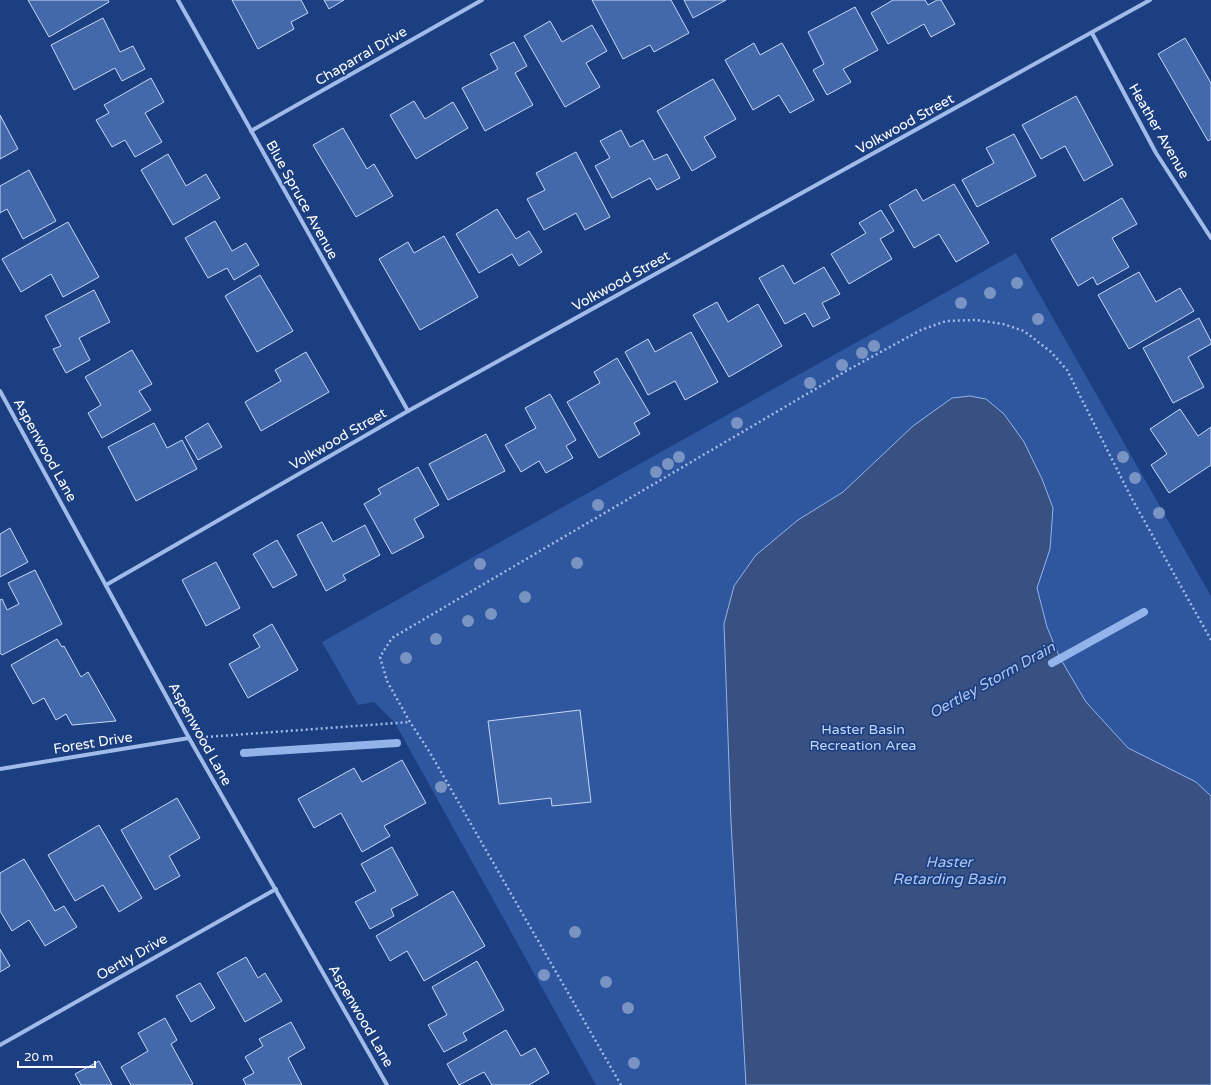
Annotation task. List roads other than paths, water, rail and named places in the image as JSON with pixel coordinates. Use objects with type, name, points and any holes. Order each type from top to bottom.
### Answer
[{"type":"street","name":"Blue Spruce Avenue","points":[[178,0],[408,411]]},
{"type":"street","name":"Chaparral Drive","points":[[251,131],[482,0]]},
{"type":"street","name":"Volkwood Street","points":[[106,585],[408,411],[1150,0]]},
{"type":"street","name":"Heather Avenue","points":[[1092,33],[1156,153],[1211,238]]},
{"type":"street","name":"Aspenwood Lane","points":[[0,391],[189,738],[387,1085]]},
{"type":"street","name":"Forest Drive","points":[[0,769],[189,738]]},
{"type":"street","name":"Oertly Drive","points":[[0,1045],[276,889]]},
{"type":"water","name":"Haster Retarding Basin","points":[[970,396],[986,399],[1004,414],[1024,442],[1042,479],[1053,508],[1050,549],[1037,588],[1047,627],[1060,658],[1086,702],[1128,748],[1196,782],[1211,796],[1211,1085],[746,1085],[731,822],[724,624],[734,586],[756,555],[798,520],[843,492],[913,426],[952,398]]},
{"type":"waterway","name":"Oertley Storm Drain","points":[[1052,663],[1144,612]]},
{"type":"waterway","points":[[244,753],[397,743]]},
{"type":"park label","name":"Haster Basin Recreation Area","points":[[863,738]]}]
